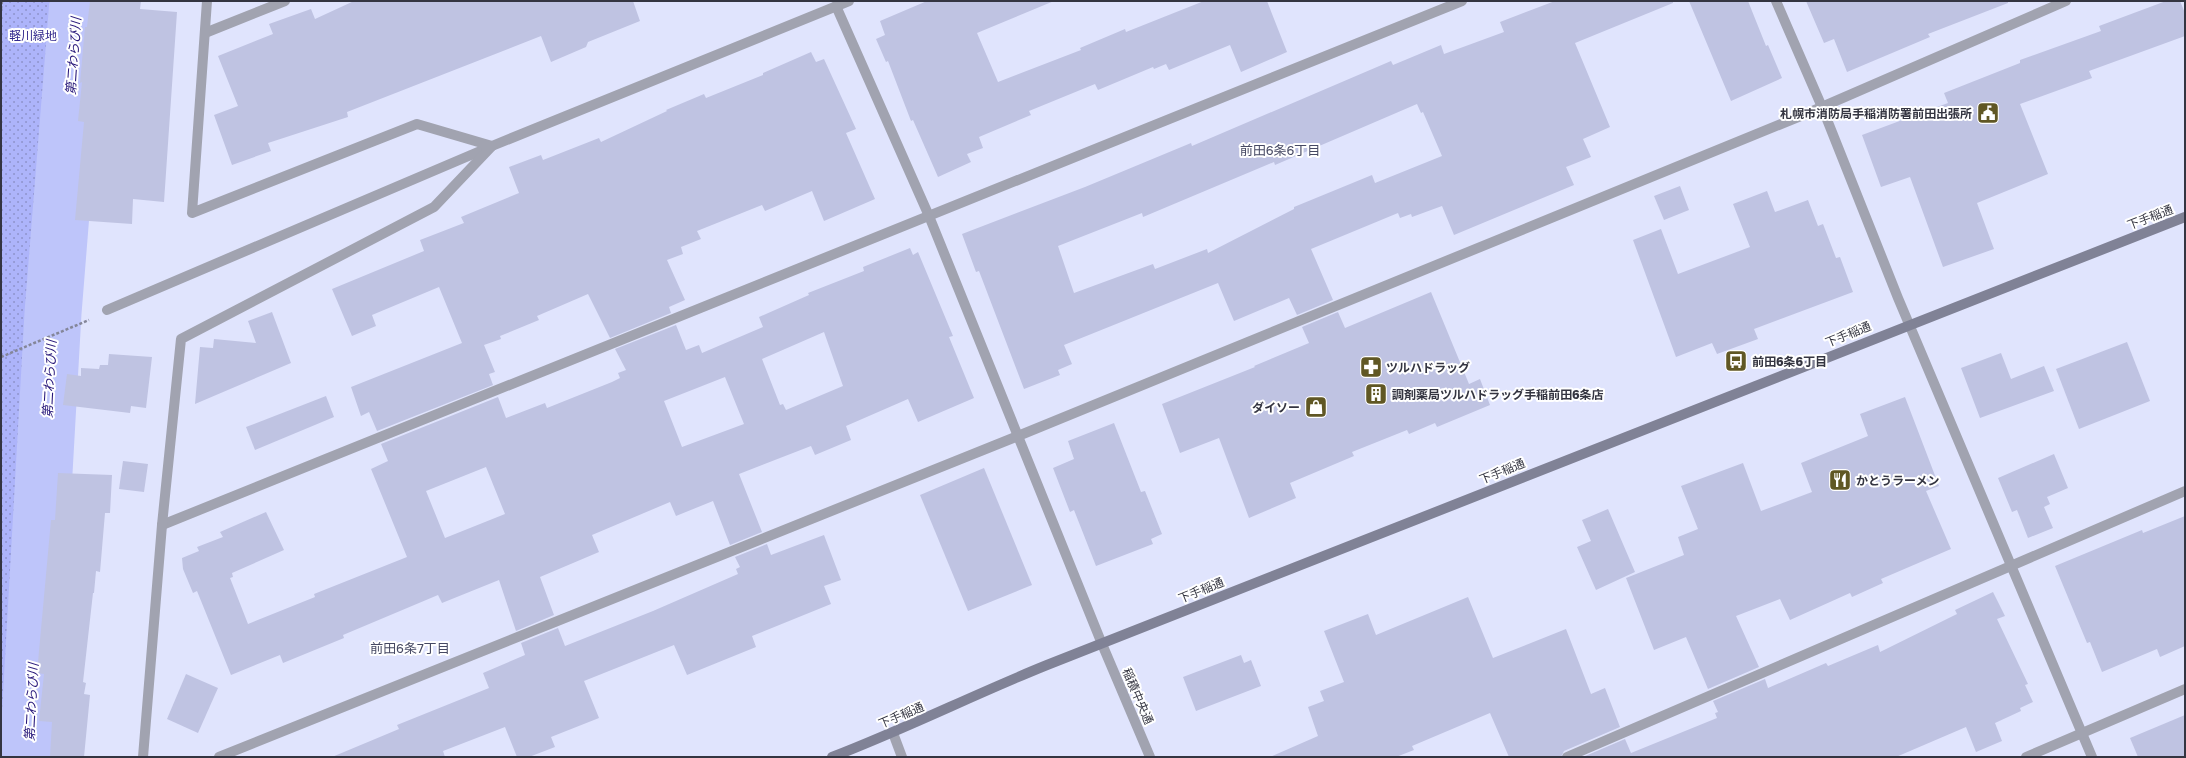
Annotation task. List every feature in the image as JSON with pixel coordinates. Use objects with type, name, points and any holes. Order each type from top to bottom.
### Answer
[{"type":"main road","name":"下手稲通","points":[[832,757],[893,734],[1045,666],[1909,324],[2185,217]]},
{"type":"street","points":[[207,1],[192,213],[417,124],[492,146]]},
{"type":"street","points":[[205,33],[285,1]]},
{"type":"street","points":[[107,310],[492,146],[849,1]]},
{"type":"street","points":[[162,525],[1462,1]]},
{"type":"street","points":[[1776,1],[1822,107],[1909,324],[2092,757]]},
{"type":"street","points":[[219,757],[1018,436],[1822,107],[2066,1]]},
{"type":"street","name":"稲積中央通","points":[[836,6],[929,216],[1102,644],[1150,757]]},
{"type":"street","points":[[143,757],[162,525],[181,339],[434,207],[492,146]]},
{"type":"street","points":[[1567,757],[2012,567],[2185,491]]},
{"type":"street","points":[[2026,757],[2185,689]]},
{"type":"street","points":[[893,734],[902,757]]},
{"type":"path","points":[[1,9],[2,1]]},
{"type":"path","points":[[1,357],[95,317]]},
{"type":"green space","name":"軽川緑地","points":[[1,1],[68,1],[60,85],[42,382],[12,757],[1,757]]},
{"type":"building","points":[[90,1],[141,1],[140,9],[177,12],[164,202],[133,199],[132,224],[75,220],[84,122],[78,121],[82,82],[80,83],[85,27],[87,27]]},
{"type":"building","points":[[354,1],[633,1],[640,21],[588,42],[586,47],[551,62],[541,36],[347,112],[348,117],[268,143],[271,151],[232,165],[214,115],[238,106],[218,56],[273,34],[269,24],[311,9],[315,19]]},
{"type":"building","points":[[927,1],[1054,1],[977,33],[998,82],[1081,50],[1080,48],[1125,29],[1126,32],[1204,1],[1267,1],[1287,52],[1241,72],[1230,45],[1169,70],[1166,64],[1154,69],[1153,67],[1098,90],[1095,84],[1029,111],[1031,115],[979,137],[983,148],[967,154],[971,162],[938,177],[913,120],[911,121],[888,61],[886,62],[876,39],[885,35],[880,21]]},
{"type":"building","points":[[1555,1],[1673,1],[1673,3],[1575,43],[1610,127],[1583,139],[1591,157],[1566,167],[1574,185],[1454,235],[1442,206],[1412,217],[1411,214],[1400,218],[1398,213],[1311,249],[1333,300],[1297,315],[1289,298],[1234,321],[1218,283],[1064,345],[1072,364],[1058,370],[1060,375],[1024,389],[979,271],[976,272],[962,234],[1085,187],[1191,143],[1192,146],[1391,61],[1393,65],[1441,45],[1444,54],[1504,32],[1500,22]],"holes":[[[1417,104],[1421,113],[1423,112],[1442,156],[1375,183],[1372,175],[1294,207],[1294,209],[1208,253],[1207,249],[1155,269],[1153,264],[1074,293],[1058,246],[1142,213],[1143,217],[1274,162],[1275,165]]]},
{"type":"building","points":[[1689,1],[1748,1],[1766,46],[1768,45],[1782,78],[1731,101]]},
{"type":"building","points":[[1806,1],[2008,1],[2008,3],[1928,34],[1930,37],[1847,72],[1834,39],[1824,43]]},
{"type":"building","points":[[2166,1],[2180,1],[2185,13],[2185,36],[2089,71],[2092,78],[2020,104],[2048,174],[1977,203],[1994,249],[1943,267],[1910,177],[1881,187],[1862,135],[1948,103],[1944,93],[2020,63],[2020,60],[2101,31],[2099,26]]},
{"type":"building","points":[[811,52],[816,62],[824,59],[856,129],[846,133],[875,199],[824,221],[812,191],[765,211],[762,205],[697,231],[701,239],[681,247],[683,254],[667,260],[685,300],[669,307],[671,313],[610,338],[588,294],[537,316],[539,320],[500,336],[501,339],[484,345],[495,372],[489,374],[493,385],[377,431],[369,412],[361,416],[351,387],[462,343],[439,287],[372,315],[376,326],[352,336],[332,289],[424,251],[420,240],[464,223],[461,217],[519,193],[509,167],[541,155],[543,160],[599,138],[601,142],[667,111],[666,110],[704,94],[706,98],[763,75],[763,73]]},
{"type":"building","points":[[1680,186],[1689,210],[1664,220],[1654,196]]},
{"type":"building","points":[[1767,191],[1775,212],[1808,200],[1818,226],[1823,224],[1836,258],[1840,257],[1853,292],[1754,329],[1758,339],[1717,354],[1712,343],[1676,357],[1633,240],[1661,229],[1678,274],[1750,247],[1733,204]]},
{"type":"building","points":[[910,248],[913,255],[918,252],[953,336],[949,337],[974,398],[918,422],[908,399],[846,426],[851,440],[815,455],[811,446],[739,474],[762,532],[730,545],[713,501],[676,516],[670,502],[592,535],[599,552],[540,577],[554,615],[516,631],[499,580],[442,603],[438,595],[343,635],[344,638],[283,663],[280,655],[231,675],[197,591],[193,593],[183,569],[182,558],[199,551],[197,547],[223,537],[220,532],[266,512],[284,550],[232,573],[233,577],[230,578],[248,624],[315,597],[314,594],[407,557],[371,469],[388,461],[381,444],[498,397],[506,418],[545,403],[547,408],[612,382],[620,378],[618,373],[626,370],[615,349],[676,325],[686,350],[699,345],[702,353],[763,327],[759,317],[809,295],[808,293],[864,271],[863,267]],"holes":[[[824,332],[843,386],[786,410],[783,404],[780,405],[762,359]],[[725,377],[744,424],[682,447],[664,401]],[[486,467],[505,514],[445,538],[426,491]]]},
{"type":"building","name":"調剤薬局ツルハドラッグ手稲前田6条店","points":[[1431,292],[1469,384],[1480,379],[1490,405],[1437,427],[1435,423],[1409,434],[1407,430],[1352,452],[1354,456],[1290,483],[1296,498],[1249,518],[1219,438],[1180,453],[1162,404],[1255,367],[1254,366],[1309,343],[1302,327],[1338,312],[1345,328]]},
{"type":"building","points":[[272,312],[291,363],[195,404],[200,347],[213,348],[214,339],[256,343],[248,321]]},
{"type":"building","points":[[2127,342],[2150,401],[2079,429],[2056,369]]},
{"type":"building","points":[[2001,353],[2011,379],[2044,366],[2054,391],[1980,418],[1961,368]]},
{"type":"building","points":[[109,354],[152,357],[146,408],[131,406],[130,413],[63,405],[67,374],[81,376],[81,368],[99,369],[100,365],[108,365]]},
{"type":"building","points":[[326,396],[334,417],[255,450],[246,427]]},
{"type":"building","points":[[1905,397],[1939,486],[1926,491],[1951,549],[1881,579],[1883,583],[1852,597],[1850,593],[1790,620],[1780,599],[1736,616],[1759,667],[1708,689],[1686,637],[1654,650],[1626,578],[1684,555],[1678,537],[1698,529],[1681,486],[1743,463],[1761,511],[1812,492],[1801,463],[1868,436],[1860,414]]},
{"type":"building","points":[[1114,423],[1141,492],[1145,491],[1162,534],[1151,539],[1153,544],[1096,566],[1074,510],[1070,512],[1053,468],[1074,459],[1068,441]]},
{"type":"building","points":[[2054,454],[2068,488],[2047,497],[2050,504],[2044,507],[2053,528],[2028,538],[2017,510],[2012,512],[1998,478]]},
{"type":"building","points":[[123,461],[148,464],[144,492],[119,489]]},
{"type":"building","points":[[984,468],[1032,585],[968,611],[920,495]]},
{"type":"building","points":[[58,473],[112,475],[110,513],[105,513],[100,572],[96,571],[83,682],[86,683],[84,694],[90,695],[84,757],[50,757],[52,722],[39,721],[44,674],[37,673],[51,520],[55,520]]},
{"type":"building","points":[[1608,509],[1635,572],[1596,590],[1577,547],[1591,541],[1582,520]]},
{"type":"building","points":[[2185,516],[2185,646],[2160,657],[2157,649],[2102,672],[2090,642],[2087,643],[2055,566],[2142,530],[2143,533]]},
{"type":"building","points":[[824,535],[841,580],[824,586],[831,604],[752,636],[756,647],[687,675],[674,645],[584,681],[599,718],[551,737],[555,747],[529,757],[517,757],[505,727],[443,751],[445,757],[332,757],[399,729],[397,725],[489,688],[483,673],[525,655],[521,643],[558,628],[565,646],[653,611],[738,574],[736,569],[740,567],[735,557],[767,544],[771,555]]},
{"type":"building","points":[[1993,592],[2005,616],[1997,619],[2028,684],[2025,685],[2033,702],[2020,708],[2021,711],[1995,723],[2002,741],[1976,752],[1966,727],[1896,757],[1583,757],[1625,739],[1631,753],[1717,718],[1715,713],[1718,712],[1713,701],[1765,679],[1768,688],[1826,663],[1828,666],[1878,645],[1880,652],[1957,614],[1955,610]]},
{"type":"building","points":[[1468,597],[1493,658],[1566,629],[1591,694],[1605,688],[1620,727],[1564,751],[1561,757],[1509,757],[1490,713],[1412,746],[1414,750],[1396,757],[1270,757],[1318,736],[1308,707],[1324,701],[1320,691],[1344,682],[1324,631],[1368,614],[1376,635]]},
{"type":"building","points":[[1241,655],[1244,663],[1251,660],[1261,686],[1196,711],[1183,677]]},
{"type":"building","points":[[186,674],[218,688],[198,733],[167,719]]},
{"type":"building","points":[[2185,715],[2185,757],[2138,757],[2130,738]]},
{"type":"waterway","name":"第二わらび川","points":[[28,757],[53,313],[78,1]]},
{"type":"place","name":"札幌市消防局手稲消防署前田出張所","points":[[1988,113]]},
{"type":"place","name":"前田6条6丁目","points":[[1736,361]]},
{"type":"place","name":"ツルハドラッグ","points":[[1371,367]]},
{"type":"place","name":"調剤薬局ツルハドラッグ手稲前田6条店","points":[[1376,394]]},
{"type":"place","name":"ダイソー","points":[[1316,407]]},
{"type":"place","name":"かとうラーメン","points":[[1840,480]]},
{"type":"district","name":"前田6条6丁目","points":[[1280,150]]},
{"type":"district","name":"前田6条7丁目","points":[[410,648]]}]
